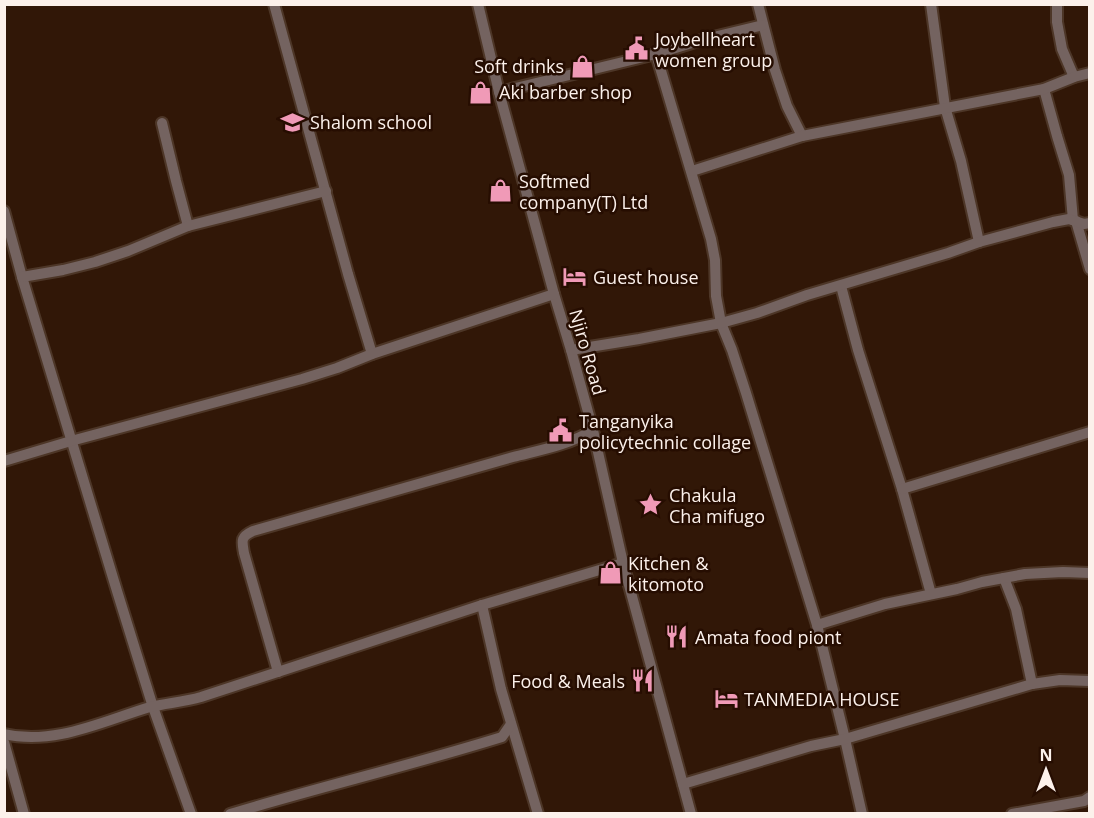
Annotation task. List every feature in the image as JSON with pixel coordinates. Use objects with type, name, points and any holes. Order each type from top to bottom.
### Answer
[{"type":"street","points":[[274,4],[372,354]]},
{"type":"street","name":"Njiro Road","points":[[478,4],[592,430],[623,563],[691,813]]},
{"type":"street","points":[[758,4],[775,70],[787,106],[802,136]]},
{"type":"street","points":[[931,4],[945,107],[961,161],[979,242]]},
{"type":"street","points":[[1057,4],[1057,22],[1062,50],[1074,77]]},
{"type":"street","points":[[500,92],[763,25]]},
{"type":"street","points":[[656,54],[711,239],[721,324],[743,382],[817,625],[862,813]]},
{"type":"street","points":[[692,171],[802,136],[1044,89],[1089,73]]},
{"type":"street","points":[[1044,89],[1069,175],[1074,220],[1089,269]]},
{"type":"street","points":[[162,123],[189,226]]},
{"type":"street","points":[[22,277],[95,262],[189,226],[326,191]]},
{"type":"street","points":[[4,211],[71,441],[153,706],[190,813]]},
{"type":"street","points":[[571,350],[721,324],[979,242],[1064,219],[1089,223]]},
{"type":"street","points":[[841,286],[931,594]]},
{"type":"street","points":[[4,461],[337,368],[372,354],[554,294]]},
{"type":"street","points":[[278,672],[244,554],[242,543],[246,534],[550,448],[580,438],[592,430]]},
{"type":"street","points":[[902,489],[1089,432]]},
{"type":"street","points":[[4,734],[26,738],[51,736],[72,732],[153,706],[201,697],[482,605],[623,563]]},
{"type":"street","points":[[817,625],[885,604],[982,582],[1025,574],[1089,573]]},
{"type":"street","points":[[1004,578],[1016,609],[1032,684]]},
{"type":"street","points":[[482,605],[501,689],[538,813]]},
{"type":"street","points":[[683,784],[1032,684],[1060,680],[1089,681]]},
{"type":"street","points":[[230,813],[502,737],[511,724]]},
{"type":"street","points":[[4,742],[24,813]]},
{"type":"street","points":[[1012,813],[1088,800]]},
{"type":"place","name":"Joybellheart women group","points":[[637,49]]},
{"type":"place","name":"Soft drinks","points":[[582,66]]},
{"type":"place","name":"Aki barber shop","points":[[481,92]]},
{"type":"place","name":"Shalom school","points":[[292,122]]},
{"type":"place","name":"Softmed company(T) Ltd","points":[[501,191]]},
{"type":"place","name":"Guest house","points":[[575,277]]},
{"type":"place","name":"Tanganyika policytechnic collage","points":[[561,431]]},
{"type":"place","name":"Chakula Cha mifugo","points":[[651,505]]},
{"type":"place","name":"Kitchen & kitomoto","points":[[610,573]]},
{"type":"place","name":"Amata food piont","points":[[677,637]]},
{"type":"place","name":"Food & Meals","points":[[643,681]]},
{"type":"place","name":"TANMEDIA HOUSE","points":[[726,699]]}]
